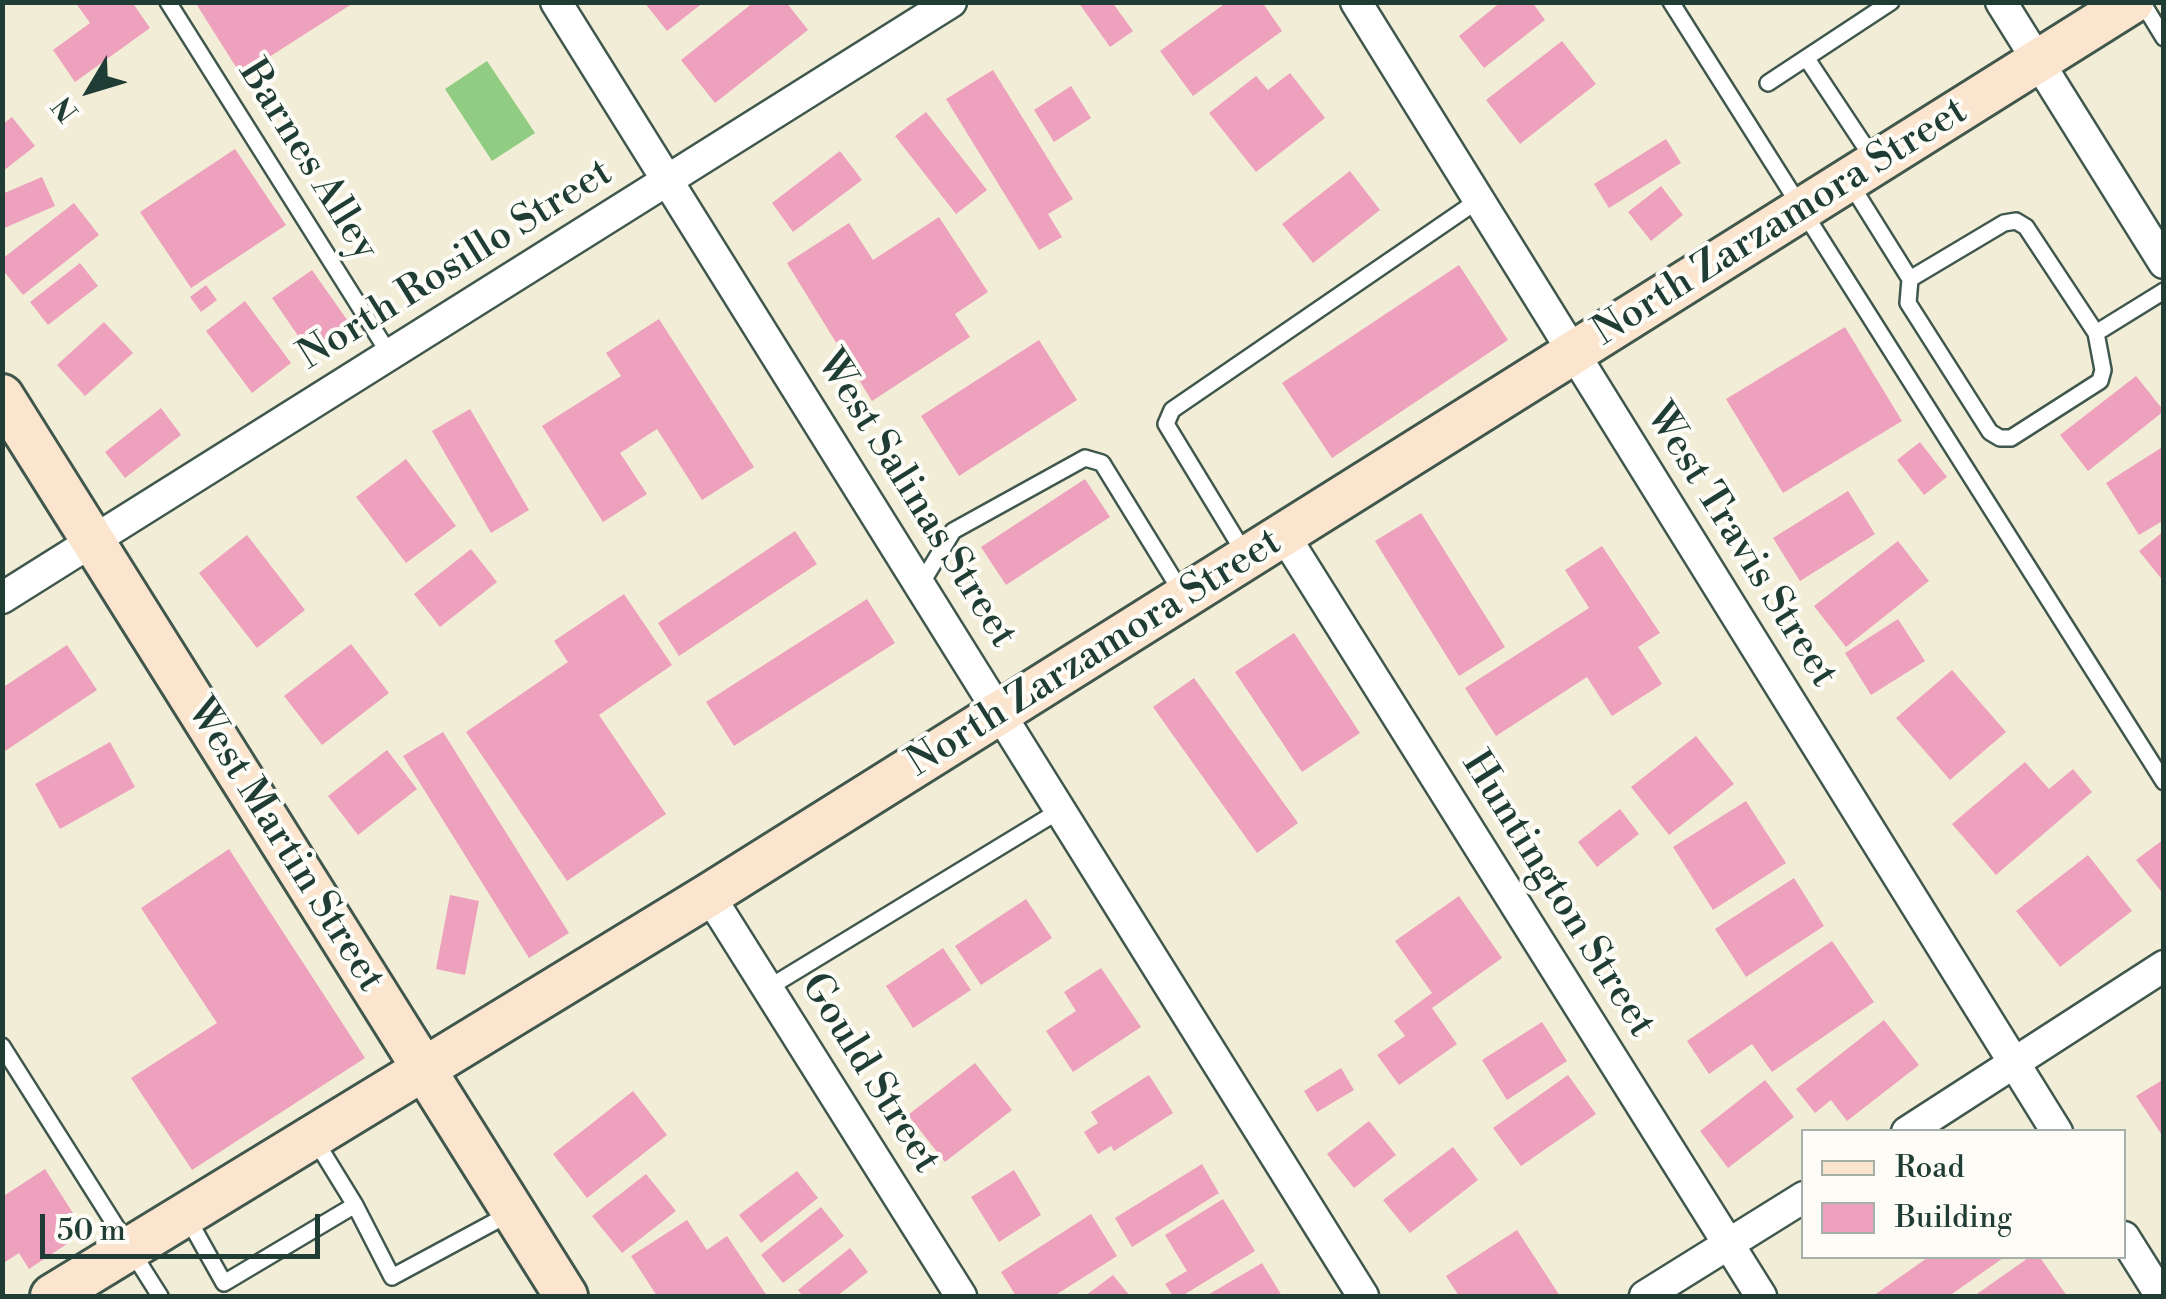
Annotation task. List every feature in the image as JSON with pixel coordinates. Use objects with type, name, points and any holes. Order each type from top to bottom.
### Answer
[{"type":"main road","name":"North Zarzamora Street","points":[[52,1296],[710,895],[2132,2]]},
{"type":"main road","name":"West Martin Street","points":[[2,396],[566,1296]]},
{"type":"street","name":"West Salinas Street","points":[[556,2],[1363,1296]]},
{"type":"street","name":"North Rosillo Street","points":[[2,598],[951,2]]},
{"type":"street","name":"West Travis Street","points":[[1356,2],[2055,1129]]},
{"type":"street","points":[[2000,2],[2164,263]]},
{"type":"street","name":"Huntington Street","points":[[1284,535],[1761,1296]]},
{"type":"street","name":"Gould Street","points":[[710,895],[961,1296]]},
{"type":"street","points":[[1912,1129],[2164,966]]},
{"type":"street","points":[[1644,1296],[1801,1199]]},
{"type":"street","points":[[2126,1240],[2161,1296]]},
{"type":"lane","name":"Barnes Alley","points":[[168,2],[390,354]]},
{"type":"lane","points":[[1671,2],[2164,782]]},
{"type":"lane","points":[[1768,83],[1890,2]]},
{"type":"lane","points":[[2142,2],[2164,38]]},
{"type":"lane","points":[[1807,59],[1910,280],[1908,303],[1990,432],[2000,438],[2011,438],[2100,381],[2103,370],[2096,333],[2026,227],[2016,222],[2004,223],[1910,280]]},
{"type":"lane","points":[[1247,558],[1166,424],[1172,410],[1480,199]]},
{"type":"lane","points":[[2096,333],[2164,292]]},
{"type":"lane","points":[[921,584],[953,531],[1085,458],[1102,463],[1184,597]]},
{"type":"lane","points":[[768,988],[1062,809]]},
{"type":"lane","points":[[2,1046],[160,1296]]},
{"type":"lane","points":[[313,1138],[355,1205],[392,1277],[513,1212]]},
{"type":"lane","points":[[185,1214],[224,1283],[355,1205]]},
{"type":"green space","points":[[487,61],[535,133],[492,161],[445,89]]},
{"type":"building","points":[[75,2],[132,2],[150,28],[75,82],[53,50],[90,23]]},
{"type":"building","points":[[195,2],[355,2],[241,75]]},
{"type":"building","points":[[644,2],[704,2],[667,31]]},
{"type":"building","points":[[754,2],[786,2],[808,30],[715,103],[681,60]]},
{"type":"building","points":[[1078,2],[1112,2],[1133,31],[1110,47]]},
{"type":"building","points":[[1227,2],[1262,2],[1282,31],[1193,96],[1160,51]]},
{"type":"building","points":[[1501,2],[1532,2],[1545,20],[1484,68],[1459,36]]},
{"type":"building","points":[[1562,41],[1596,84],[1520,144],[1486,100]]},
{"type":"building","points":[[993,70],[1073,199],[1048,214],[1062,237],[1039,250],[946,99]]},
{"type":"building","points":[[1290,73],[1325,118],[1256,172],[1209,113],[1256,76],[1268,90]]},
{"type":"building","points":[[1071,86],[1091,118],[1054,142],[1034,110]]},
{"type":"building","points":[[926,112],[987,190],[956,214],[895,136]]},
{"type":"building","points":[[12,117],[35,146],[2,172],[2,125]]},
{"type":"building","points":[[1666,139],[1681,163],[1609,208],[1594,184]]},
{"type":"building","points":[[235,149],[286,225],[191,288],[140,212]]},
{"type":"building","points":[[840,151],[862,180],[793,232],[772,203]]},
{"type":"building","points":[[1350,171],[1380,210],[1313,263],[1282,224]]},
{"type":"building","points":[[42,177],[55,206],[2,229],[2,194]]},
{"type":"building","points":[[1661,186],[1683,215],[1651,241],[1628,212]]},
{"type":"building","points":[[74,203],[99,235],[23,295],[2,269],[2,259]]},
{"type":"building","points":[[939,217],[988,292],[955,314],[970,337],[872,401],[787,263],[849,223],[873,260]]},
{"type":"building","points":[[80,263],[98,286],[48,325],[30,302]]},
{"type":"building","points":[[1459,265],[1508,340],[1332,458],[1282,383]]},
{"type":"building","points":[[312,270],[350,324],[310,353],[272,298]]},
{"type":"building","points":[[206,285],[217,300],[201,312],[190,297]]},
{"type":"building","points":[[245,301],[291,363],[252,393],[206,331]]},
{"type":"building","points":[[659,319],[754,467],[702,500],[657,429],[620,453],[647,494],[603,522],[542,426],[621,376],[606,353]]},
{"type":"building","points":[[104,322],[133,353],[85,396],[57,365]]},
{"type":"building","points":[[1845,327],[1902,421],[1783,493],[1726,399]]},
{"type":"building","points":[[1039,340],[1077,400],[959,476],[921,416]]},
{"type":"building","points":[[2136,376],[2164,411],[2088,471],[2060,435]]},
{"type":"building","points":[[161,408],[181,435],[125,478],[105,452]]},
{"type":"building","points":[[470,409],[529,510],[491,533],[432,431]]},
{"type":"building","points":[[1920,442],[1947,477],[1924,495],[1897,460]]},
{"type":"building","points":[[2164,446],[2164,520],[2139,535],[2106,483]]},
{"type":"building","points":[[406,459],[456,526],[406,563],[356,497]]},
{"type":"building","points":[[1085,479],[1110,517],[1006,585],[981,547]]},
{"type":"building","points":[[1848,491],[1875,534],[1800,581],[1773,538]]},
{"type":"building","points":[[1421,513],[1505,647],[1459,676],[1375,541]]},
{"type":"building","points":[[795,531],[817,564],[679,656],[658,623]]},
{"type":"building","points":[[2164,531],[2164,582],[2139,551]]},
{"type":"building","points":[[247,535],[305,610],[257,648],[199,573]]},
{"type":"building","points":[[1898,541],[1929,581],[1846,647],[1814,606]]},
{"type":"building","points":[[1602,546],[1660,633],[1638,647],[1662,684],[1612,716],[1587,677],[1496,736],[1465,688],[1589,608],[1565,570]]},
{"type":"building","points":[[471,549],[497,582],[440,627],[414,594]]},
{"type":"building","points":[[624,594],[672,665],[599,715],[666,814],[567,881],[466,732],[568,662],[554,641]]},
{"type":"building","points":[[867,599],[895,643],[734,746],[706,702]]},
{"type":"building","points":[[1898,619],[1925,661],[1871,695],[1845,653]]},
{"type":"building","points":[[1294,633],[1360,733],[1302,772],[1235,672]]},
{"type":"building","points":[[351,644],[389,693],[322,745],[284,696]]},
{"type":"building","points":[[67,645],[97,690],[2,753],[2,688]]},
{"type":"building","points":[[1952,670],[2006,732],[1950,780],[1896,718]]},
{"type":"building","points":[[1194,678],[1298,823],[1257,853],[1153,707]]},
{"type":"building","points":[[443,732],[569,933],[529,958],[403,756]]},
{"type":"building","points":[[1696,736],[1734,784],[1669,835],[1631,787]]},
{"type":"building","points":[[110,742],[135,787],[60,829],[35,784]]},
{"type":"building","points":[[387,750],[417,789],[358,835],[328,796]]},
{"type":"building","points":[[2025,762],[2049,789],[2073,769],[2092,792],[1996,875],[1952,824]]},
{"type":"building","points":[[1746,801],[1786,863],[1713,910],[1673,847]]},
{"type":"building","points":[[1620,809],[1639,834],[1597,867],[1578,842]]},
{"type":"building","points":[[2164,839],[2164,895],[2136,860]]},
{"type":"building","points":[[229,849],[365,1058],[192,1170],[131,1078],[217,1023],[141,908]]},
{"type":"building","points":[[2088,855],[2132,911],[2060,967],[2016,911]]},
{"type":"building","points":[[1794,878],[1824,926],[1746,977],[1715,929]]},
{"type":"building","points":[[450,895],[479,901],[465,975],[436,969]]},
{"type":"building","points":[[1459,896],[1502,958],[1432,1008],[1457,1044],[1399,1085],[1377,1055],[1405,1036],[1394,1021],[1432,993],[1395,941]]},
{"type":"building","points":[[1026,899],[1052,938],[981,985],[955,946]]},
{"type":"building","points":[[1832,941],[1874,1002],[1772,1072],[1752,1044],[1709,1074],[1687,1041]]},
{"type":"building","points":[[943,948],[971,990],[913,1028],[886,986]]},
{"type":"building","points":[[1101,968],[1141,1027],[1073,1072],[1046,1031],[1076,1011],[1064,992]]},
{"type":"building","points":[[1884,1020],[1919,1065],[1847,1121],[1831,1100],[1815,1113],[1796,1089]]},
{"type":"building","points":[[1542,1022],[1567,1061],[1507,1100],[1482,1060]]},
{"type":"building","points":[[975,1063],[1012,1110],[945,1162],[908,1115]]},
{"type":"building","points":[[1341,1068],[1354,1090],[1317,1112],[1304,1091]]},
{"type":"building","points":[[1149,1075],[1173,1113],[1114,1151],[1111,1146],[1098,1154],[1084,1132],[1098,1123],[1091,1112]]},
{"type":"building","points":[[1568,1075],[1596,1114],[1521,1166],[1493,1128]]},
{"type":"building","points":[[2164,1079],[2164,1138],[2136,1096]]},
{"type":"building","points":[[1765,1080],[1794,1117],[1728,1168],[1700,1131]]},
{"type":"building","points":[[633,1091],[667,1135],[587,1198],[553,1154]]},
{"type":"building","points":[[1369,1121],[1396,1155],[1354,1188],[1327,1154]]},
{"type":"building","points":[[1453,1147],[1478,1180],[1410,1233],[1383,1200]]},
{"type":"building","points":[[1202,1164],[1219,1193],[1132,1247],[1115,1218]]},
{"type":"building","points":[[45,1169],[85,1232],[29,1269],[19,1253],[2,1264],[2,1197]]},
{"type":"building","points":[[1014,1170],[1041,1215],[999,1242],[971,1197]]},
{"type":"building","points":[[797,1171],[818,1198],[761,1243],[739,1215]]},
{"type":"building","points":[[646,1174],[676,1211],[622,1253],[592,1216]]},
{"type":"building","points":[[1223,1199],[1255,1251],[1182,1296],[1173,1296],[1165,1284],[1187,1271],[1165,1235]]},
{"type":"building","points":[[821,1207],[844,1236],[783,1283],[761,1255]]},
{"type":"building","points":[[1091,1214],[1117,1256],[1054,1296],[1016,1296],[1001,1272]]},
{"type":"building","points":[[687,1220],[707,1250],[727,1236],[767,1296],[657,1296],[631,1256]]},
{"type":"building","points":[[1517,1230],[1560,1296],[1459,1296],[1446,1276]]},
{"type":"building","points":[[850,1248],[868,1272],[837,1296],[803,1296],[798,1290]]},
{"type":"building","points":[[1926,1259],[2002,1259],[1949,1296],[1873,1296]]},
{"type":"building","points":[[2027,1259],[2041,1259],[2067,1296],[1974,1296]]},
{"type":"building","points":[[1262,1263],[1282,1296],[1206,1296]]},
{"type":"building","points":[[1113,1275],[1130,1296],[1085,1296]]}]
